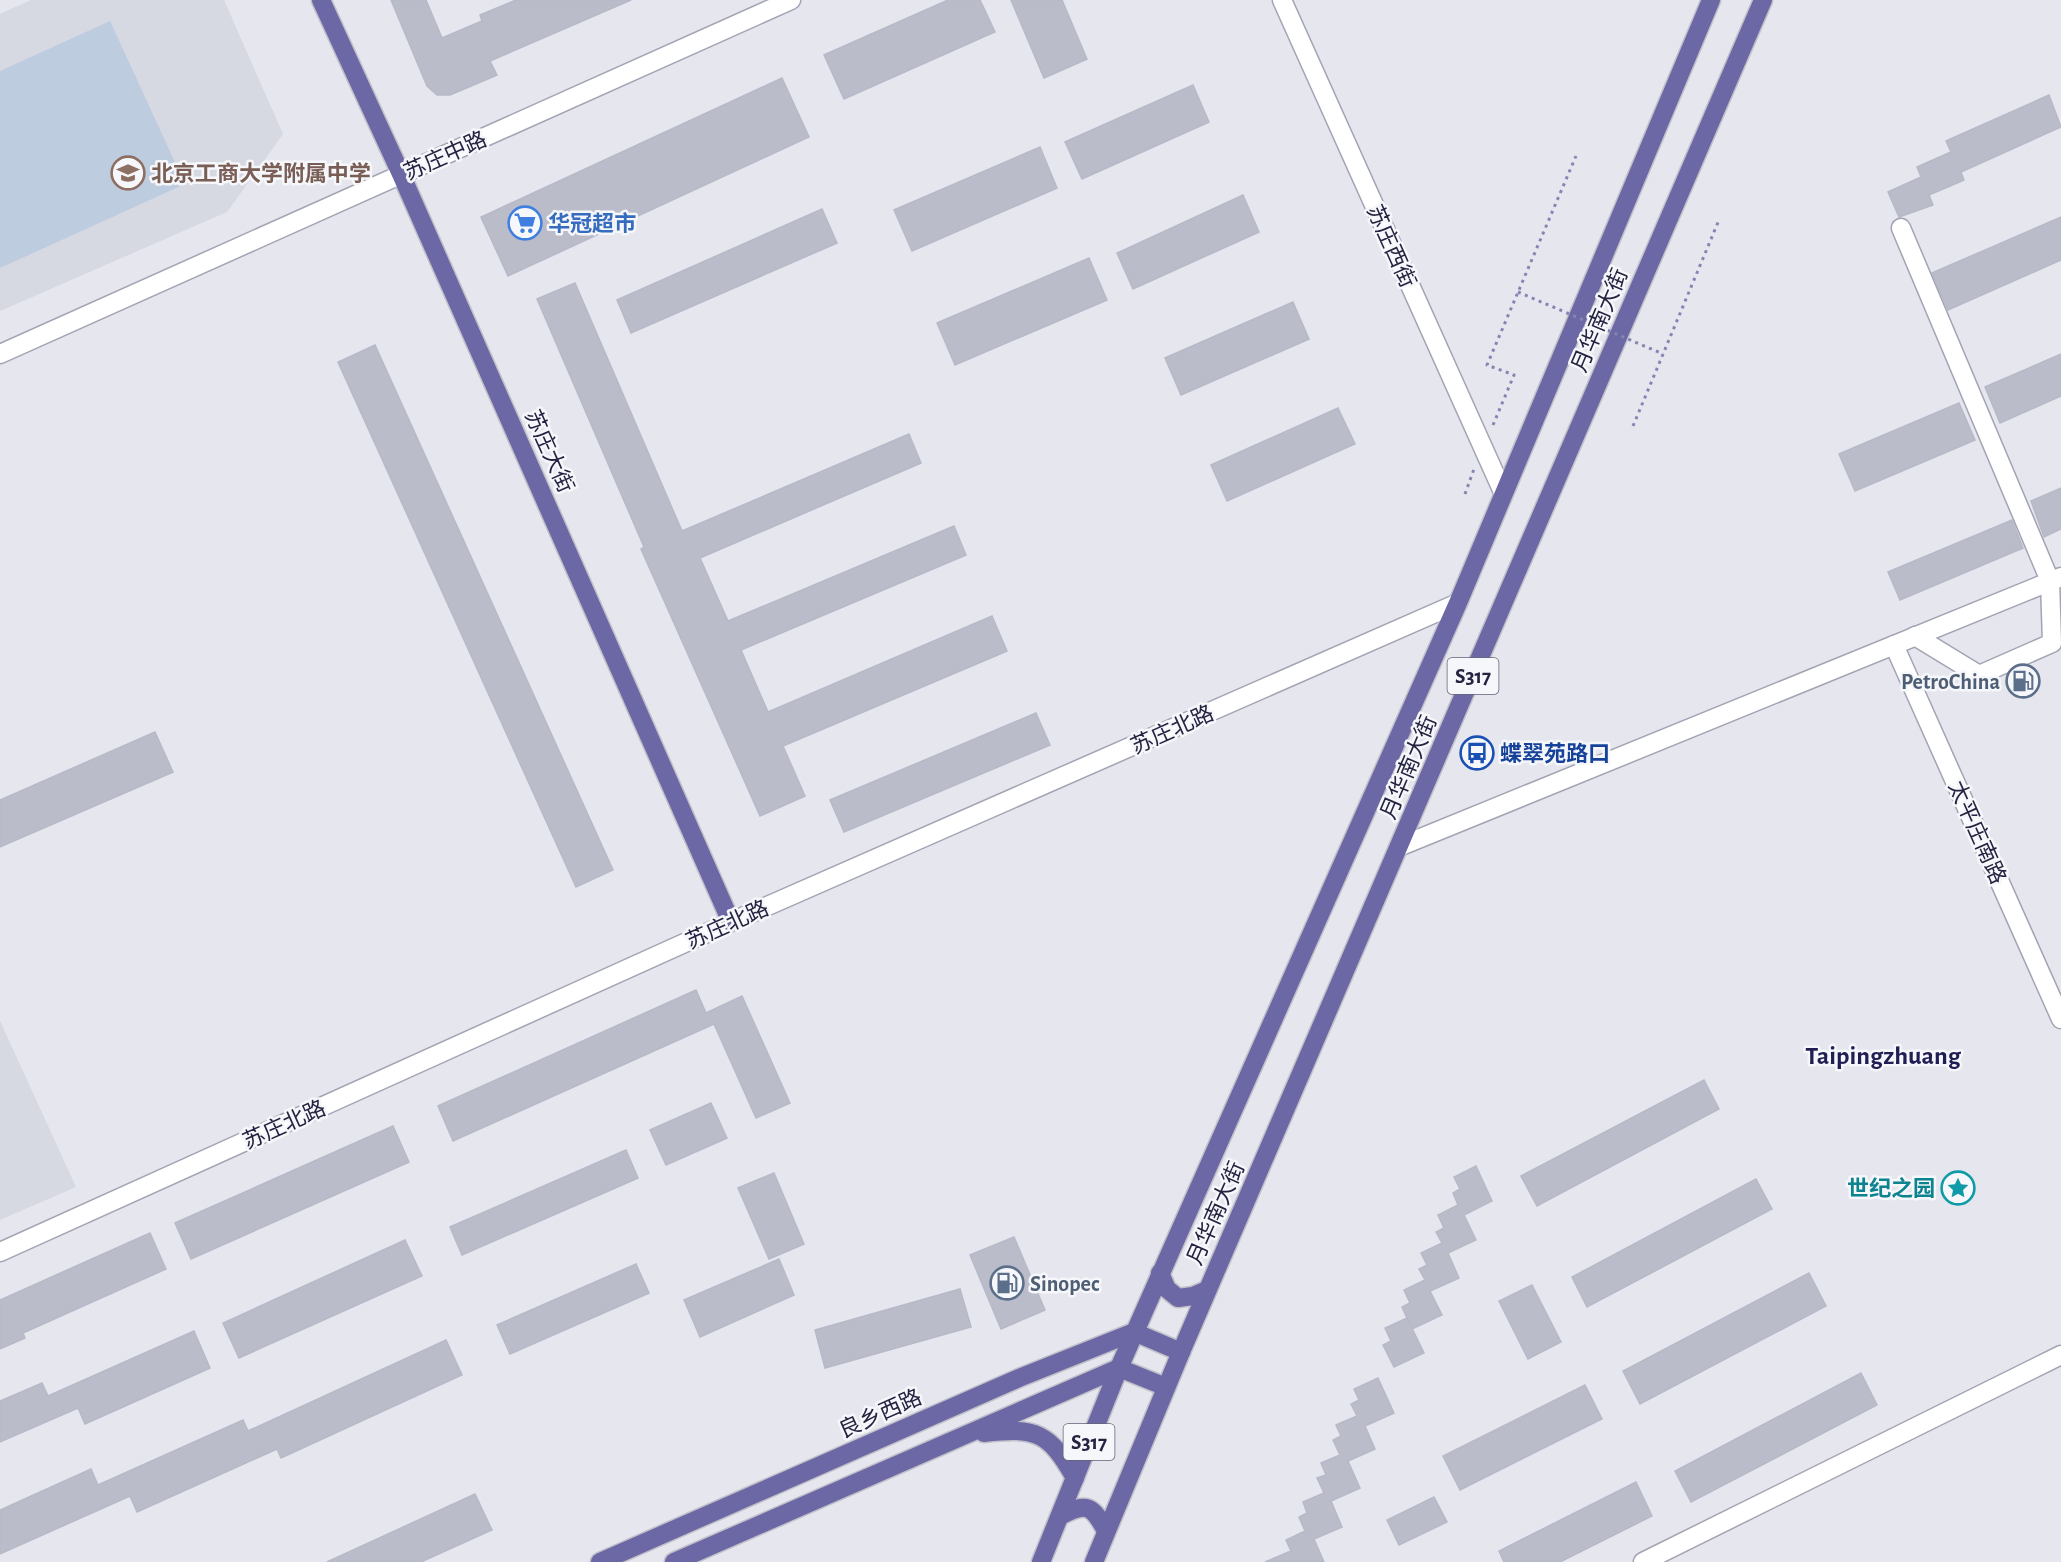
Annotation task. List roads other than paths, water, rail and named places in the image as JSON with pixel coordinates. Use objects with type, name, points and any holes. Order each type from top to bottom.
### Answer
[{"type":"main road","name":"苏庄大街","points":[[321,0],[401,174],[731,922]]},
{"type":"main road","name":"月华南大街","points":[[1119,1368],[1458,603],[1711,0]]},
{"type":"main road","name":"月华南大街","points":[[1166,1387],[1401,846],[1762,0]]},
{"type":"main road","points":[[1160,1273],[1167,1289],[1178,1298],[1207,1290]]},
{"type":"main road","points":[[1134,1332],[1181,1352]]},
{"type":"main road","name":"良乡西路","points":[[600,1562],[1018,1378],[1134,1332]]},
{"type":"main road","points":[[674,1562],[1119,1368],[1166,1387]]},
{"type":"main road","name":"S317","points":[[1041,1562],[1119,1368]]},
{"type":"main road","name":"S317","points":[[1094,1562],[1166,1387]]},
{"type":"main road","points":[[964,1435],[1015,1429],[1039,1436],[1059,1450],[1075,1478]]},
{"type":"main road","points":[[1060,1516],[1074,1508],[1088,1507],[1095,1512],[1106,1531]]},
{"type":"street","name":"苏庄中路","points":[[0,354],[791,0]]},
{"type":"street","name":"苏庄西街","points":[[1282,0],[1503,492]]},
{"type":"street","points":[[1901,228],[2056,579],[2052,643],[1978,675],[1915,636]]},
{"type":"street","points":[[1401,846],[2056,579]]},
{"type":"street","name":"苏庄北路","points":[[0,1252],[731,922],[1458,603]]},
{"type":"street","name":"太平庄南路","points":[[1894,645],[2061,1019]]},
{"type":"street","points":[[1643,1562],[2061,1355]]},
{"type":"place","name":"北京工商大学附属中学","points":[[128,173]]},
{"type":"place","name":"华冠超市","points":[[525,223]]},
{"type":"place","name":"PetroChina","points":[[2023,681]]},
{"type":"place","name":"蝶翠苑路口","points":[[1477,753]]},
{"type":"place","name":"世纪之园","points":[[1958,1188]]},
{"type":"place","name":"Sinopec","points":[[1007,1283]]},
{"type":"district","name":"Taipingzhuang","points":[[1883,1055]]}]
